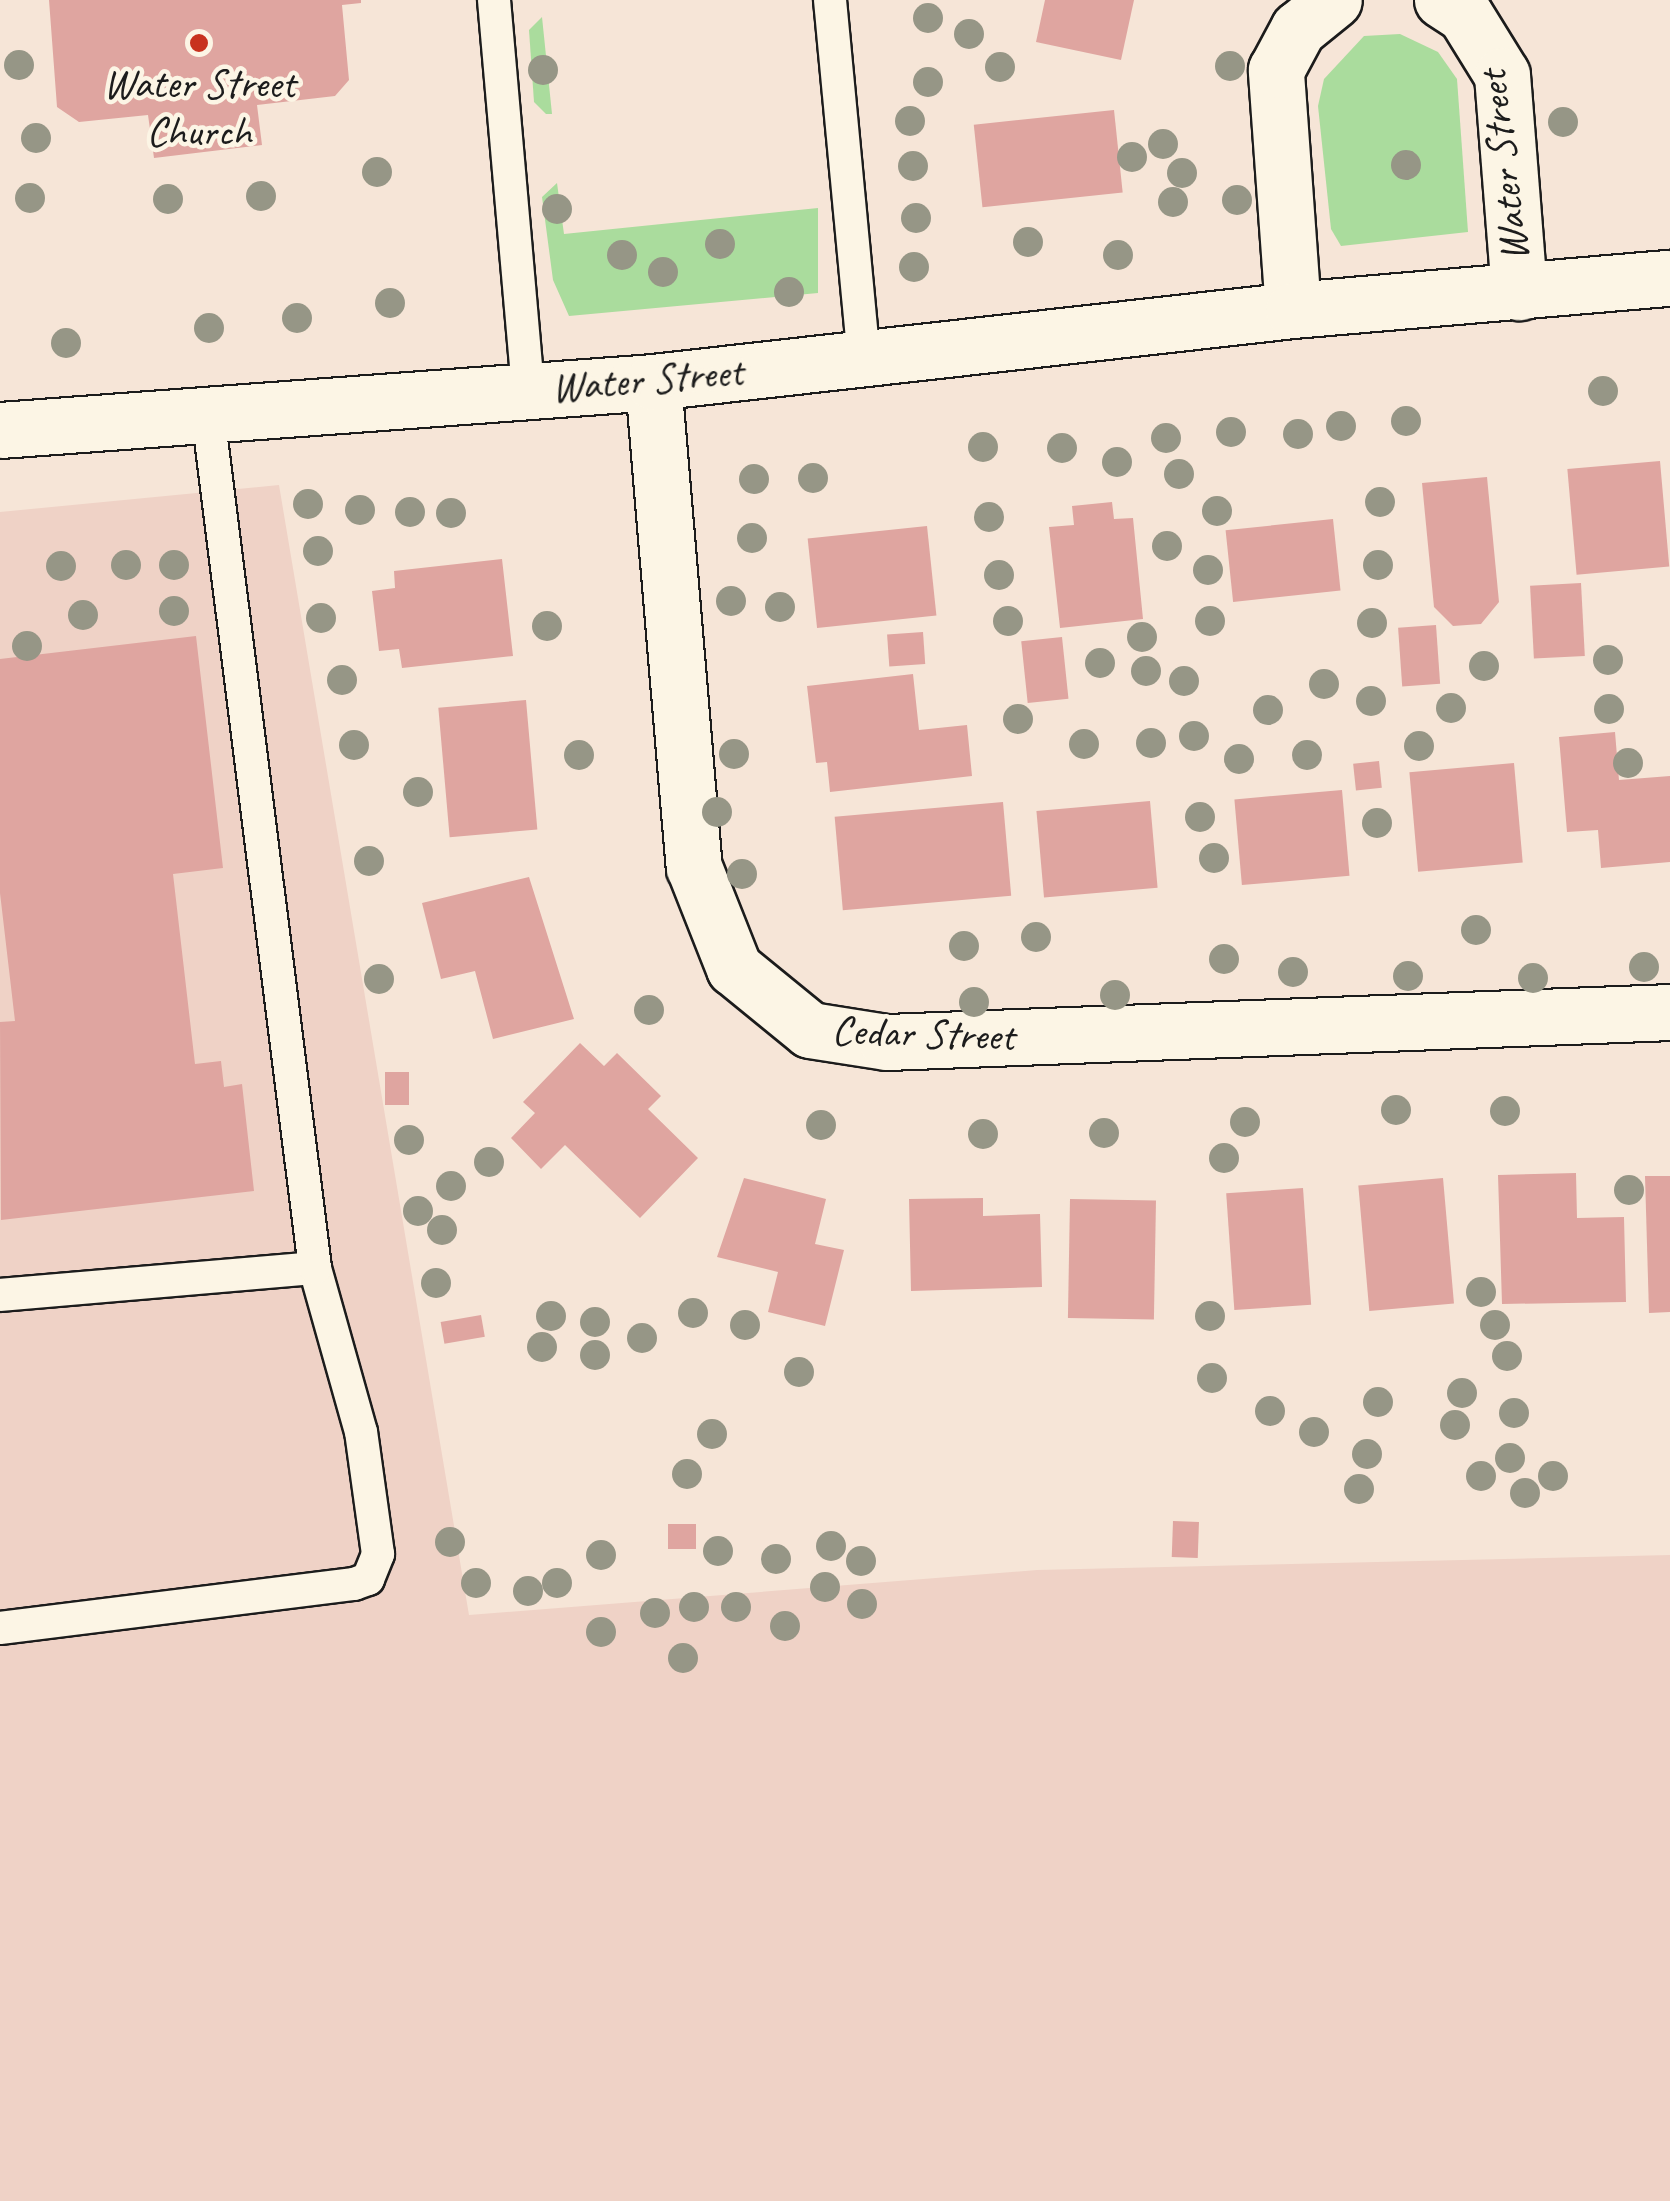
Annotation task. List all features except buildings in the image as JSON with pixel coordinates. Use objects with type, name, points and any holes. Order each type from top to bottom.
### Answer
[{"type":"street","points":[[1293,310],[1276,70],[1298,29],[1334,0]]},
{"type":"street","name":"Water Street","points":[[1442,0],[1465,16],[1502,74],[1519,292]]},
{"type":"street","name":"Water Street","points":[[0,430],[653,382],[1293,310],[1670,278]]},
{"type":"street","name":"Cedar Street","points":[[653,382],[694,868],[734,968],[810,1030],[886,1042],[1670,1012]]},
{"type":"lane","points":[[494,0],[528,391]]},
{"type":"lane","points":[[830,0],[864,358]]},
{"type":"lane","points":[[0,1628],[368,1579],[378,1554],[361,1432],[315,1268],[208,415]]},
{"type":"lane","points":[[0,1295],[315,1268]]},
{"type":"shaded area","points":[[279,485],[469,1615],[1037,1570],[1670,1555],[1670,2201],[0,2201],[0,512]]},
{"type":"green space","points":[[542,17],[552,114],[546,114],[534,102],[529,30]]},
{"type":"green space","points":[[1400,34],[1438,52],[1457,79],[1468,232],[1341,246],[1331,229],[1318,106],[1324,79],[1364,36]]},
{"type":"green space","points":[[557,183],[564,234],[818,208],[818,293],[569,316],[553,280],[542,197]]},
{"type":"place","name":"Water Street Church","points":[[199,43]]}]
